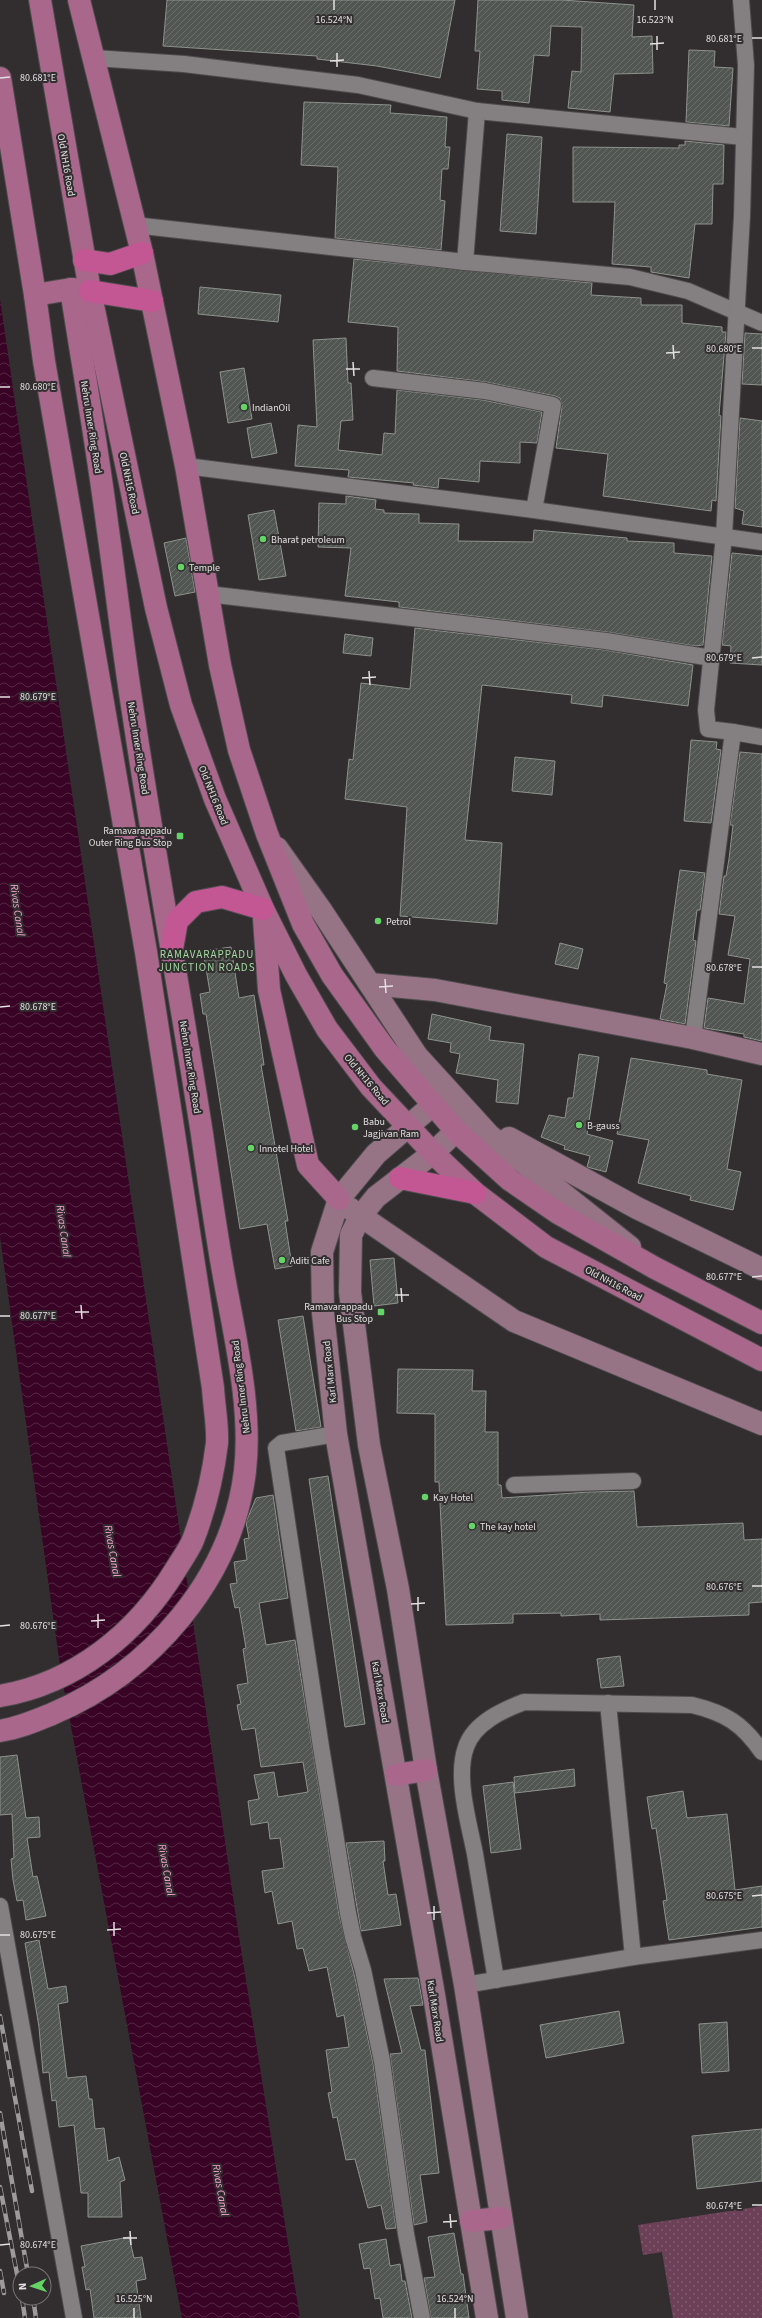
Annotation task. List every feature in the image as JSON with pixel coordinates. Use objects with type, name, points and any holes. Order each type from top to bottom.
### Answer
[{"type":"highway","points":[[84,260],[110,264],[142,253]]},
{"type":"highway","points":[[80,290],[152,301]]},
{"type":"highway","points":[[174,959],[177,921],[196,902],[222,897],[263,909]]},
{"type":"highway","points":[[400,1178],[475,1193]]},
{"type":"main road","name":"Old NH16 Road","points":[[40,0],[84,260],[80,290],[180,705],[215,799],[263,909],[296,975],[327,1029],[371,1087],[432,1153],[475,1193],[546,1247],[762,1360]]},
{"type":"main road","points":[[79,0],[142,253],[186,466],[220,665],[239,750],[267,834],[303,924],[332,975],[385,1049],[456,1131],[510,1180],[558,1213],[655,1268],[762,1323]]},
{"type":"main road","points":[[0,78],[34,295],[146,952],[213,1388],[217,1441],[209,1493],[193,1541],[163,1590],[127,1632],[94,1659],[52,1681],[22,1692],[0,1696]]},
{"type":"main road","points":[[34,295],[80,290]]},
{"type":"main road","name":"Nehru Inner Ring Road","points":[[0,1731],[20,1727],[67,1708],[104,1688],[139,1662],[174,1624],[209,1577],[223,1550],[245,1474],[246,1430],[239,1363],[220,1255],[174,959],[133,714],[80,290]]},
{"type":"main road","points":[[267,834],[321,910],[417,1056],[489,1134],[655,1268]]},
{"type":"main road","points":[[263,909],[269,990],[308,1165],[339,1199],[360,1217],[514,1321],[762,1424]]},
{"type":"main road","points":[[370,984],[435,990],[693,1038],[762,1054]]},
{"type":"main road","name":"Karl Marx Road","points":[[434,1104],[407,1125],[376,1154],[339,1199],[322,1252],[323,1313],[336,1434],[396,1775],[487,2318]]},
{"type":"main road","points":[[456,1131],[432,1153],[376,1197],[360,1217],[351,1235],[350,1292],[368,1444],[398,1589],[426,1770],[464,1985],[517,2318]]},
{"type":"main road","points":[[489,1134],[504,1136],[637,1208],[762,1269]]},
{"type":"main road","points":[[396,1775],[426,1770]]},
{"type":"main road","points":[[471,2221],[500,2218]]},
{"type":"street","points":[[741,0],[746,66],[742,216],[724,536],[706,710],[708,729],[762,737]]},
{"type":"street","points":[[94,58],[184,64],[358,85],[477,111],[743,137]]},
{"type":"street","points":[[465,262],[477,111]]},
{"type":"street","points":[[134,225],[465,262],[630,277],[688,291],[762,322]]},
{"type":"street","points":[[373,378],[485,391],[554,405],[534,510]]},
{"type":"street","points":[[186,466],[534,510],[762,542]]},
{"type":"street","points":[[208,594],[606,640],[712,658]]},
{"type":"street","points":[[693,1038],[733,732]]},
{"type":"street","points":[[336,1434],[282,1444],[276,1448],[320,1747],[348,1913],[353,1937],[363,1970],[382,2061],[406,2234],[422,2318]]},
{"type":"street","points":[[514,1485],[633,1481]]},
{"type":"street","points":[[496,1980],[465,1799],[462,1766],[466,1746],[480,1727],[503,1710],[524,1702],[692,1705],[716,1711],[739,1724],[762,1752]]},
{"type":"street","points":[[608,1703],[633,1957]]},
{"type":"street","points":[[0,1906],[74,2318]]},
{"type":"street","points":[[464,1985],[633,1957],[762,1940]]},
{"type":"shaded area","points":[[762,2206],[762,2318],[673,2318],[662,2252],[643,2255],[638,2225]]},
{"type":"water","name":"Rivas Canal","points":[[0,299],[237,1924],[300,2318],[182,2318],[61,1673],[0,1237]]},
{"type":"building","points":[[167,0],[455,0],[440,78],[377,66],[317,59],[317,56],[163,46]]},
{"type":"building","points":[[478,0],[562,0],[634,5],[632,37],[652,36],[653,73],[614,74],[610,112],[568,108],[572,71],[581,72],[582,27],[551,26],[549,56],[534,55],[529,103],[502,100],[502,91],[477,89],[480,51],[475,51]]},
{"type":"building","points":[[689,50],[715,51],[714,67],[733,68],[729,126],[686,122]]},
{"type":"building","points":[[304,102],[391,105],[390,113],[447,117],[445,147],[450,147],[448,169],[442,169],[440,200],[445,201],[441,250],[335,238],[338,167],[301,165]]},
{"type":"building","points":[[507,134],[542,137],[536,234],[500,231]]},
{"type":"building","points":[[685,141],[724,145],[723,184],[713,184],[712,224],[695,224],[689,278],[651,272],[651,267],[612,264],[615,202],[573,202],[573,147],[679,148],[679,145],[685,145]]},
{"type":"building","points":[[354,259],[592,283],[591,295],[641,298],[641,305],[682,305],[682,323],[722,327],[722,332],[726,332],[719,415],[721,416],[716,501],[712,500],[711,511],[603,496],[608,454],[556,448],[562,406],[560,398],[486,382],[397,371],[398,327],[348,322]]},
{"type":"building","points":[[200,287],[281,295],[278,322],[198,314]]},
{"type":"building","points":[[745,333],[762,334],[762,385],[742,384]]},
{"type":"building","points":[[346,338],[348,383],[351,383],[353,420],[341,421],[338,450],[382,455],[384,433],[395,434],[397,390],[483,400],[542,412],[537,443],[520,442],[520,463],[480,461],[479,482],[439,478],[438,488],[413,485],[414,483],[348,477],[349,470],[295,466],[298,425],[317,427],[313,340]]},
{"type":"building","points":[[244,368],[252,419],[228,423],[220,372]]},
{"type":"building","points":[[740,418],[762,421],[762,527],[742,524],[744,511],[735,508]]},
{"type":"building","points":[[271,423],[277,453],[252,458],[247,428]]},
{"type":"building","points":[[346,496],[376,500],[375,509],[384,510],[384,513],[419,514],[419,523],[459,524],[458,541],[533,542],[534,530],[627,538],[627,541],[674,543],[674,553],[712,556],[703,645],[695,646],[607,632],[399,607],[399,602],[345,596],[351,548],[318,547],[319,503],[346,504]]},
{"type":"building","points":[[274,510],[286,576],[259,580],[248,515]]},
{"type":"building","name":"Temple","points":[[186,538],[195,592],[175,596],[164,543]]},
{"type":"building","points":[[732,553],[762,556],[762,665],[730,663],[731,646],[722,645]]},
{"type":"building","points":[[415,628],[605,650],[693,665],[688,706],[603,695],[602,707],[571,703],[572,695],[482,685],[465,840],[502,843],[497,924],[400,916],[407,807],[345,799],[349,759],[353,760],[361,683],[410,689]]},
{"type":"building","points":[[345,634],[373,638],[371,656],[343,653]]},
{"type":"building","points":[[691,740],[717,742],[716,749],[721,750],[711,823],[684,821]]},
{"type":"building","points":[[740,752],[762,754],[762,1041],[744,1037],[744,1034],[704,1028],[708,998],[744,1004],[750,959],[728,955],[735,916],[719,914],[724,876],[726,876],[729,859],[733,825],[730,825]]},
{"type":"building","points":[[515,757],[555,761],[552,795],[512,791]]},
{"type":"building","points":[[680,870],[705,873],[700,910],[697,910],[693,940],[696,941],[685,1024],[660,1019],[667,984],[664,983]]},
{"type":"building","points":[[560,943],[583,949],[578,969],[555,964]]},
{"type":"building","points":[[231,947],[239,998],[254,995],[264,1065],[261,1065],[288,1221],[285,1221],[292,1266],[275,1269],[267,1224],[240,1229],[206,1014],[203,1014],[200,994],[210,992],[203,951]]},
{"type":"building","points":[[432,1014],[491,1027],[489,1040],[524,1044],[518,1104],[496,1102],[498,1080],[456,1073],[460,1054],[450,1052],[451,1043],[428,1039]]},
{"type":"building","points":[[579,1054],[599,1057],[587,1134],[613,1141],[606,1172],[587,1167],[590,1156],[564,1149],[565,1146],[541,1137],[549,1115],[565,1118],[568,1098],[573,1098]]},
{"type":"building","points":[[631,1058],[707,1070],[707,1074],[742,1080],[727,1169],[741,1172],[733,1210],[690,1200],[691,1196],[638,1183],[649,1140],[617,1134]]},
{"type":"building","points":[[394,1258],[398,1303],[374,1306],[370,1260]]},
{"type":"building","points":[[303,1316],[321,1427],[296,1431],[278,1320]]},
{"type":"building","points":[[398,1369],[473,1370],[472,1391],[486,1391],[485,1432],[498,1432],[498,1485],[501,1485],[502,1498],[589,1492],[634,1491],[637,1527],[743,1523],[744,1540],[762,1539],[762,1602],[749,1603],[749,1615],[600,1620],[600,1614],[561,1616],[561,1613],[513,1614],[513,1623],[446,1625],[439,1482],[435,1482],[435,1414],[397,1413]]},
{"type":"building","points":[[328,1476],[365,1724],[345,1727],[309,1479]]},
{"type":"building","points":[[273,1495],[288,1598],[259,1603],[266,1645],[295,1640],[339,1915],[356,1982],[373,2063],[396,2228],[386,2229],[381,2205],[368,2208],[355,2159],[346,2160],[337,2117],[333,2118],[328,2093],[332,2092],[326,2050],[349,2047],[344,2015],[337,2017],[327,1967],[309,1971],[303,1948],[297,1949],[292,1921],[278,1924],[272,1891],[265,1893],[262,1871],[284,1868],[280,1838],[270,1839],[268,1822],[251,1825],[248,1801],[259,1799],[254,1775],[274,1772],[278,1797],[308,1792],[303,1762],[261,1767],[255,1728],[242,1730],[237,1705],[241,1704],[237,1685],[248,1683],[243,1649],[246,1648],[239,1607],[235,1608],[230,1584],[237,1583],[234,1562],[247,1560],[244,1539],[249,1538],[246,1522],[256,1498]]},
{"type":"building","points":[[620,1656],[624,1686],[601,1688],[597,1659]]},
{"type":"building","points":[[17,1755],[26,1818],[39,1817],[40,1837],[27,1838],[33,1877],[37,1876],[46,1916],[26,1920],[23,1900],[17,1901],[13,1880],[11,1859],[14,1858],[12,1814],[0,1815],[0,1757]]},
{"type":"building","points":[[574,1769],[575,1786],[515,1793],[514,1777]]},
{"type":"building","points":[[513,1782],[521,1849],[491,1853],[483,1786]]},
{"type":"building","points":[[683,1791],[687,1818],[727,1814],[735,1890],[762,1886],[762,1927],[669,1940],[663,1901],[667,1900],[656,1828],[652,1829],[647,1797]]},
{"type":"building","points":[[384,1841],[385,1861],[383,1861],[388,1895],[396,1894],[401,1925],[361,1931],[346,1843]]},
{"type":"building","points":[[39,1940],[48,1989],[66,1986],[68,2002],[58,2004],[67,2078],[86,2076],[89,2099],[92,2099],[95,2129],[104,2128],[108,2161],[119,2157],[125,2180],[120,2182],[122,2217],[88,2217],[88,2193],[81,2193],[74,2125],[59,2127],[56,2100],[52,2101],[49,2072],[43,2073],[39,2027],[25,1943]]},
{"type":"building","points":[[418,1978],[423,2005],[410,2006],[421,2050],[425,2050],[439,2173],[420,2175],[427,2222],[414,2225],[390,2054],[402,2053],[384,1979]]},
{"type":"building","points":[[619,2011],[624,2043],[546,2058],[540,2025]]},
{"type":"building","points":[[727,2022],[729,2071],[702,2073],[699,2024]]},
{"type":"building","points":[[762,2129],[762,2181],[697,2189],[692,2136]]},
{"type":"building","points":[[454,2233],[461,2274],[463,2274],[469,2318],[431,2318],[424,2278],[435,2277],[428,2237]]},
{"type":"building","points":[[129,2237],[134,2258],[142,2257],[146,2279],[136,2281],[141,2318],[94,2318],[90,2289],[86,2290],[82,2267],[85,2267],[81,2246]]},
{"type":"building","points":[[386,2239],[390,2266],[400,2264],[402,2281],[405,2281],[412,2318],[383,2318],[380,2298],[375,2299],[370,2268],[364,2269],[359,2244]]},
{"type":"railway","points":[[0,2016],[32,2191]]},
{"type":"railway","points":[[0,2113],[27,2266]]},
{"type":"railway","points":[[0,2187],[15,2266]]},
{"type":"railway","points":[[0,2271],[4,2293]]},
{"type":"railway","points":[[23,2306],[25,2318]]},
{"type":"railway","points":[[34,2306],[36,2318]]},
{"type":"place","name":"IndianOil","points":[[244,407]]},
{"type":"place","name":"Bharat petroleum","points":[[263,539]]},
{"type":"place","name":"Temple","points":[[181,567]]},
{"type":"place","name":"Ramavarappadu Outer Ring Bus Stop","points":[[180,836]]},
{"type":"place","name":"Petrol","points":[[378,921]]},
{"type":"place","name":"B-gauss","points":[[579,1125]]},
{"type":"place","name":"Babu Jagjivan Ram","points":[[355,1127]]},
{"type":"place","name":"Innotel Hotel","points":[[251,1148]]},
{"type":"place","name":"Aditi Cafe","points":[[282,1260]]},
{"type":"place","name":"Ramavarappadu Bus Stop","points":[[381,1312]]},
{"type":"place","name":"Kay Hotel","points":[[425,1497]]},
{"type":"place","name":"The kay hotel","points":[[472,1526]]},
{"type":"district","name":"RAMAVARAPPADU JUNCTION ROADS","points":[[207,960]]}]
